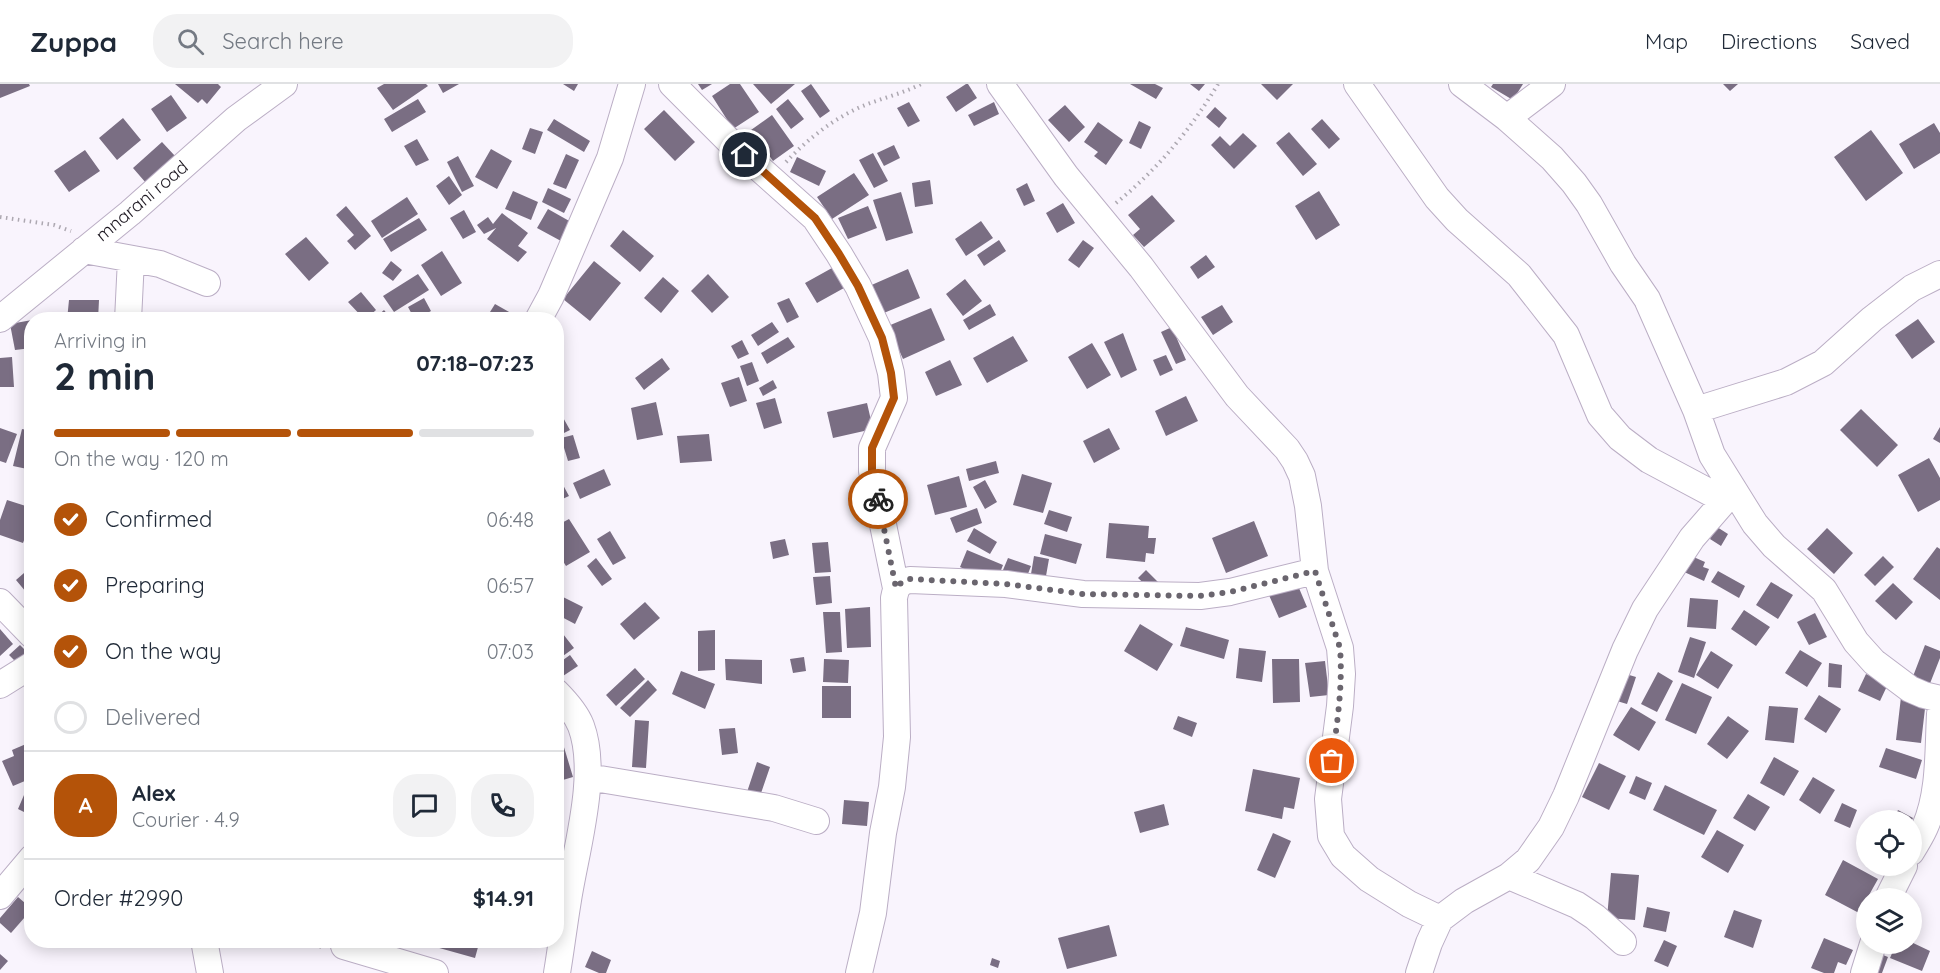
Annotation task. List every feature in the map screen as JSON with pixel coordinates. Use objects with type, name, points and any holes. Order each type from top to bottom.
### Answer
[{"type":"street","name":"mnarani road","points":[[0,319],[178,171],[236,119],[284,84]]},
{"type":"street","points":[[542,312],[610,158],[632,84]]},
{"type":"street","points":[[672,84],[732,144],[815,218],[858,286],[882,338],[891,373],[894,398],[872,448],[872,471],[896,588],[894,598],[897,737],[892,787],[873,913],[859,973]]},
{"type":"street","points":[[1000,84],[1066,176],[1141,267],[1237,396],[1287,448],[1295,460],[1302,476],[1308,506],[1315,571],[1340,648],[1342,674],[1340,706],[1328,799],[1330,836],[1343,856],[1369,879],[1409,904],[1440,919]]},
{"type":"street","points":[[1357,84],[1437,198],[1457,220],[1519,275],[1566,335],[1600,416],[1620,438],[1649,460],[1729,496]]},
{"type":"street","points":[[1462,84],[1507,118],[1552,158],[1589,204],[1623,264],[1647,299],[1696,410],[1729,496],[1774,546],[1824,590],[1856,642],[1874,662],[1911,689],[1940,699]]},
{"type":"street","points":[[1507,118],[1552,84]]},
{"type":"street","points":[[91,244],[131,259],[159,264],[207,283]]},
{"type":"street","points":[[128,312],[131,259]]},
{"type":"street","points":[[1696,410],[1786,382],[1822,363],[1896,300],[1912,288],[1940,274]]},
{"type":"street","points":[[1419,973],[1440,919],[1464,901],[1509,876],[1528,860],[1551,827],[1645,609],[1692,538],[1729,496]]},
{"type":"street","points":[[896,588],[902,582],[910,579],[1006,584],[1083,594],[1200,596],[1230,592],[1315,571]]},
{"type":"street","points":[[0,602],[24,627]]},
{"type":"street","points":[[0,685],[24,670]]},
{"type":"street","points":[[564,700],[581,725],[587,750],[588,777],[564,931]]},
{"type":"street","points":[[1922,832],[1931,807],[1936,779],[1940,714]]},
{"type":"street","points":[[588,777],[774,808],[816,821]]},
{"type":"street","points":[[0,896],[24,868]]},
{"type":"street","points":[[1509,876],[1577,905],[1623,942]]},
{"type":"street","points":[[205,948],[210,973]]},
{"type":"street","points":[[351,948],[435,973]]},
{"type":"street","points":[[557,973],[561,948]]},
{"type":"street","points":[[1864,973],[1870,954]]},
{"type":"path","points":[[770,177],[806,141],[831,124],[857,108],[907,92],[921,84]]},
{"type":"path","points":[[1099,217],[1134,188],[1169,152],[1191,126],[1218,84]]},
{"type":"path","points":[[0,217],[54,225],[91,244]]},
{"type":"building","points":[[0,84],[29,84],[30,86],[0,98]]},
{"type":"building","points":[[175,84],[218,84],[221,87],[207,104],[202,99],[198,103]]},
{"type":"building","points":[[384,84],[426,84],[428,86],[393,110],[377,88]]},
{"type":"building","points":[[438,84],[459,84],[443,93]]},
{"type":"building","points":[[563,84],[578,84],[574,91]]},
{"type":"building","points":[[698,84],[712,84],[702,90]]},
{"type":"building","points":[[730,84],[740,84],[759,112],[733,129],[712,96]]},
{"type":"building","points":[[753,84],[795,84],[771,104]]},
{"type":"building","points":[[811,84],[830,111],[820,118],[801,91]]},
{"type":"building","points":[[966,84],[977,98],[956,112],[946,97]]},
{"type":"building","points":[[1130,84],[1155,84],[1163,88],[1156,99]]},
{"type":"building","points":[[1190,84],[1205,84],[1199,91]]},
{"type":"building","points":[[1261,84],[1293,84],[1277,100]]},
{"type":"building","points":[[1493,84],[1523,84],[1513,100],[1491,87]]},
{"type":"building","points":[[1723,84],[1738,84],[1730,91]]},
{"type":"building","points":[[171,95],[187,118],[167,132],[151,109]]},
{"type":"building","points":[[418,99],[426,112],[392,132],[384,119]]},
{"type":"building","points":[[788,99],[804,119],[791,129],[776,109]]},
{"type":"building","points":[[909,102],[920,121],[908,127],[897,108]]},
{"type":"building","points":[[994,102],[999,114],[974,126],[968,115]]},
{"type":"building","points":[[1065,105],[1085,127],[1069,142],[1048,120]]},
{"type":"building","points":[[1215,107],[1227,118],[1219,128],[1206,117]]},
{"type":"building","points":[[664,110],[695,142],[675,161],[644,129]]},
{"type":"building","points":[[772,115],[794,146],[773,161],[751,130]]},
{"type":"building","points":[[123,118],[141,140],[117,160],[99,138]]},
{"type":"building","points":[[554,119],[590,141],[584,152],[547,130]]},
{"type":"building","points":[[1322,119],[1340,139],[1329,149],[1311,129]]},
{"type":"building","points":[[1139,121],[1151,127],[1141,149],[1129,143]]},
{"type":"building","points":[[1098,122],[1123,140],[1106,165],[1094,156],[1098,152],[1084,142]]},
{"type":"building","points":[[1934,123],[1940,133],[1940,153],[1914,169],[1899,144]]},
{"type":"building","points":[[530,128],[543,132],[535,154],[522,149]]},
{"type":"building","points":[[1871,130],[1903,173],[1866,201],[1834,157]]},
{"type":"building","points":[[1289,132],[1317,164],[1303,176],[1276,143]]},
{"type":"building","points":[[1243,133],[1257,146],[1234,169],[1211,145],[1220,136],[1230,146]]},
{"type":"building","points":[[417,139],[429,160],[416,166],[404,146]]},
{"type":"building","points":[[162,142],[175,156],[146,183],[133,168]]},
{"type":"building","points":[[894,145],[900,158],[884,166],[877,153]]},
{"type":"building","points":[[491,149],[512,161],[497,189],[475,177]]},
{"type":"building","points":[[85,150],[100,171],[69,192],[54,171]]},
{"type":"building","points":[[873,153],[888,181],[874,188],[859,160]]},
{"type":"building","points":[[566,154],[579,160],[566,189],[553,184]]},
{"type":"building","points":[[458,156],[474,186],[462,192],[447,162]]},
{"type":"building","points":[[797,157],[826,171],[819,186],[790,172]]},
{"type":"building","points":[[854,173],[869,195],[832,219],[817,197]]},
{"type":"building","points":[[449,176],[462,195],[449,205],[436,186]]},
{"type":"building","points":[[930,180],[933,204],[915,207],[912,183]]},
{"type":"building","points":[[1027,183],[1035,201],[1024,206],[1016,189]]},
{"type":"building","points":[[548,188],[571,199],[564,213],[542,202]]},
{"type":"building","points":[[513,191],[538,202],[531,220],[505,209]]},
{"type":"building","points":[[1319,191],[1340,225],[1316,240],[1295,206]]},
{"type":"building","points":[[901,192],[913,233],[886,241],[873,200]]},
{"type":"building","points":[[1152,195],[1175,221],[1144,247],[1133,235],[1140,229],[1128,215]]},
{"type":"building","points":[[407,197],[418,214],[382,238],[371,221]]},
{"type":"building","points":[[1063,203],[1075,223],[1057,233],[1046,213]]},
{"type":"building","points":[[346,206],[371,236],[355,250],[347,241],[354,235],[336,215]]},
{"type":"building","points":[[868,206],[877,228],[848,239],[838,218]]},
{"type":"building","points":[[548,209],[571,222],[561,241],[537,228]]},
{"type":"building","points":[[464,210],[476,232],[463,239],[450,218]]},
{"type":"building","points":[[502,213],[528,233],[518,246],[527,252],[518,262],[487,239],[496,228],[484,234],[477,225],[488,217],[493,224]]},
{"type":"building","points":[[419,218],[427,230],[391,252],[383,239]]},
{"type":"building","points":[[981,221],[993,238],[966,256],[955,239]]},
{"type":"building","points":[[623,230],[654,256],[640,272],[610,246]]},
{"type":"building","points":[[306,237],[329,263],[309,281],[285,254]]},
{"type":"building","points":[[999,240],[1006,251],[984,266],[977,255]]},
{"type":"building","points":[[1083,240],[1094,248],[1079,268],[1068,260]]},
{"type":"building","points":[[442,251],[462,283],[441,296],[421,265]]},
{"type":"building","points":[[1206,255],[1215,267],[1198,279],[1190,267]]},
{"type":"building","points":[[391,261],[402,270],[393,281],[382,273]]},
{"type":"building","points":[[594,261],[621,283],[590,321],[563,299]]},
{"type":"building","points":[[832,268],[844,288],[817,303],[805,283]]},
{"type":"building","points":[[908,269],[920,298],[879,315],[867,287]]},
{"type":"building","points":[[418,274],[429,290],[394,312],[383,296]]},
{"type":"building","points":[[708,274],[729,297],[712,313],[691,291]]},
{"type":"building","points":[[663,277],[679,291],[661,313],[644,298]]},
{"type":"building","points":[[965,279],[982,301],[963,316],[946,294]]},
{"type":"building","points":[[361,292],[376,310],[357,312],[348,302]]},
{"type":"building","points":[[424,298],[431,311],[411,312],[408,307]]},
{"type":"building","points":[[789,298],[799,317],[787,323],[777,303]]},
{"type":"building","points":[[69,300],[99,300],[98,312],[68,312]]},
{"type":"building","points":[[495,304],[509,312],[490,312]]},
{"type":"building","points":[[990,304],[996,315],[969,330],[963,320]]},
{"type":"building","points":[[1222,305],[1233,322],[1213,335],[1201,317]]},
{"type":"building","points":[[931,308],[945,340],[903,359],[888,326]]},
{"type":"building","points":[[1918,319],[1935,342],[1912,359],[1895,335]]},
{"type":"building","points":[[24,321],[24,349],[15,350],[10,324]]},
{"type":"building","points":[[772,322],[779,332],[758,346],[751,335]]},
{"type":"building","points":[[1172,327],[1186,360],[1176,364],[1161,332]]},
{"type":"building","points":[[1123,333],[1137,370],[1121,378],[1104,342]]},
{"type":"building","points":[[1013,336],[1028,361],[987,383],[973,358]]},
{"type":"building","points":[[788,337],[795,347],[767,364],[761,353]]},
{"type":"building","points":[[742,340],[749,354],[738,359],[731,346]]},
{"type":"building","points":[[1092,343],[1111,375],[1087,389],[1068,357]]},
{"type":"building","points":[[1166,355],[1173,370],[1160,376],[1153,360]]},
{"type":"building","points":[[12,357],[14,387],[0,387],[0,358]]},
{"type":"building","points":[[662,358],[670,369],[644,390],[635,378]]},
{"type":"building","points":[[950,360],[962,385],[936,396],[925,372]]},
{"type":"building","points":[[752,362],[759,381],[747,386],[740,366]]},
{"type":"building","points":[[739,377],[747,401],[730,407],[721,383]]},
{"type":"building","points":[[773,380],[777,388],[763,396],[759,388]]},
{"type":"building","points":[[1186,396],[1198,421],[1166,436],[1155,411]]},
{"type":"building","points":[[775,398],[782,423],[764,429],[756,403]]},
{"type":"building","points":[[656,402],[663,435],[637,440],[631,408]]},
{"type":"building","points":[[867,403],[873,429],[833,438],[827,412]]},
{"type":"building","points":[[1861,409],[1898,445],[1877,467],[1840,430]]},
{"type":"building","points":[[564,419],[570,430],[564,433]]},
{"type":"building","points":[[1940,427],[1940,443],[1933,439]]},
{"type":"building","points":[[0,428],[17,434],[6,463],[0,461]]},
{"type":"building","points":[[1109,428],[1120,449],[1094,463],[1083,441]]},
{"type":"building","points":[[22,429],[24,429],[24,468],[13,466]]},
{"type":"building","points":[[709,434],[712,461],[680,463],[677,436]]},
{"type":"building","points":[[573,435],[580,458],[568,461],[564,437]]},
{"type":"building","points":[[1929,458],[1940,478],[1940,500],[1918,512],[1898,475]]},
{"type":"building","points":[[996,461],[999,473],[969,481],[966,469]]},
{"type":"building","points":[[604,469],[611,485],[580,499],[573,483]]},
{"type":"building","points":[[1022,474],[1052,483],[1043,513],[1013,505]]},
{"type":"building","points":[[959,476],[967,507],[935,515],[927,485]]},
{"type":"building","points":[[985,480],[997,502],[985,509],[973,487]]},
{"type":"building","points":[[564,487],[569,496],[564,498]]},
{"type":"building","points":[[7,500],[24,505],[23,543],[0,535],[0,520]]},
{"type":"building","points":[[977,508],[982,523],[956,533],[950,518]]},
{"type":"building","points":[[1049,510],[1072,517],[1067,532],[1044,524]]},
{"type":"building","points":[[569,519],[590,552],[566,566],[564,563],[564,522]]},
{"type":"building","points":[[1254,521],[1268,556],[1226,573],[1212,538]]},
{"type":"building","points":[[1109,523],[1149,526],[1148,538],[1156,538],[1154,554],[1146,553],[1145,562],[1106,558]]},
{"type":"building","points":[[1717,527],[1728,534],[1721,546],[1710,539]]},
{"type":"building","points":[[974,528],[997,542],[990,554],[967,541]]},
{"type":"building","points":[[1827,528],[1853,553],[1834,574],[1807,549]]},
{"type":"building","points":[[610,531],[626,558],[613,565],[597,539]]},
{"type":"building","points":[[1045,534],[1082,544],[1076,564],[1040,554]]},
{"type":"building","points":[[785,539],[789,555],[773,559],[770,542]]},
{"type":"building","points":[[828,542],[831,572],[815,573],[812,543]]},
{"type":"building","points":[[1937,547],[1940,549],[1940,600],[1913,579]]},
{"type":"building","points":[[967,550],[1003,565],[996,583],[960,567]]},
{"type":"building","points":[[1689,555],[1705,562],[1703,567],[1709,569],[1704,581],[1682,571]]},
{"type":"building","points":[[1034,556],[1049,559],[1046,576],[1031,574]]},
{"type":"building","points":[[1883,556],[1894,567],[1875,586],[1864,575]]},
{"type":"building","points":[[596,558],[612,579],[602,586],[587,566]]},
{"type":"building","points":[[1008,558],[1031,566],[1026,579],[1003,570]]},
{"type":"building","points":[[1146,570],[1159,583],[1152,591],[1138,578]]},
{"type":"building","points":[[1718,571],[1745,586],[1739,598],[1711,582]]},
{"type":"building","points":[[24,573],[24,590],[16,580]]},
{"type":"building","points":[[830,576],[832,603],[816,605],[813,577]]},
{"type":"building","points":[[1296,581],[1307,607],[1279,618],[1268,593]]},
{"type":"building","points":[[1771,582],[1793,595],[1778,619],[1756,605]]},
{"type":"building","points":[[1893,583],[1913,602],[1896,620],[1875,601]]},
{"type":"building","points":[[564,598],[583,607],[575,624],[564,618]]},
{"type":"building","points":[[1690,598],[1718,600],[1716,629],[1687,627]]},
{"type":"building","points":[[645,602],[660,618],[634,640],[620,624]]},
{"type":"building","points":[[870,607],[871,647],[847,648],[845,609]]},
{"type":"building","points":[[1744,610],[1770,627],[1756,646],[1731,629]]},
{"type":"building","points":[[823,612],[840,612],[842,652],[826,653]]},
{"type":"building","points":[[1815,613],[1827,637],[1809,645],[1797,622]]},
{"type":"building","points":[[1140,624],[1173,644],[1157,671],[1124,651]]},
{"type":"building","points":[[1186,627],[1229,640],[1224,659],[1180,646]]},
{"type":"building","points":[[0,629],[13,644],[0,656]]},
{"type":"building","points":[[715,630],[715,670],[698,671],[698,631]]},
{"type":"building","points":[[564,635],[574,648],[564,655]]},
{"type":"building","points":[[1690,637],[1706,642],[1694,678],[1678,672]]},
{"type":"building","points":[[20,645],[24,649],[24,657],[17,663],[9,655]]},
{"type":"building","points":[[1925,645],[1940,651],[1940,658],[1929,686],[1912,679]]},
{"type":"building","points":[[1239,648],[1266,651],[1262,682],[1236,678]]},
{"type":"building","points":[[1800,650],[1822,663],[1807,687],[1785,673]]},
{"type":"building","points":[[1711,651],[1733,665],[1718,689],[1696,675]]},
{"type":"building","points":[[570,655],[578,666],[564,675],[564,659]]},
{"type":"building","points":[[804,657],[806,671],[793,673],[790,659]]},
{"type":"building","points":[[725,659],[762,660],[762,684],[726,680]]},
{"type":"building","points":[[824,659],[849,660],[848,683],[823,682]]},
{"type":"building","points":[[1272,659],[1299,659],[1300,702],[1273,703]]},
{"type":"building","points":[[1325,661],[1329,695],[1310,697],[1305,663]]},
{"type":"building","points":[[1829,663],[1842,665],[1841,688],[1828,687]]},
{"type":"building","points":[[635,668],[645,679],[616,706],[606,695]]},
{"type":"building","points":[[681,671],[715,684],[705,709],[672,694]]},
{"type":"building","points":[[1619,672],[1636,677],[1627,704],[1610,699]]},
{"type":"building","points":[[1658,672],[1673,681],[1657,712],[1641,704]]},
{"type":"building","points":[[1866,674],[1888,684],[1880,701],[1858,691]]},
{"type":"building","points":[[648,680],[657,690],[630,717],[620,708]]},
{"type":"building","points":[[1682,683],[1712,697],[1696,734],[1665,720]]},
{"type":"building","points":[[822,686],[851,686],[851,718],[822,718]]},
{"type":"building","points":[[1819,695],[1841,709],[1826,733],[1804,719]]},
{"type":"building","points":[[1901,697],[1926,700],[1921,743],[1896,740]]},
{"type":"building","points":[[1769,706],[1798,708],[1794,743],[1765,740]]},
{"type":"building","points":[[1631,707],[1656,722],[1639,751],[1613,735]]},
{"type":"building","points":[[1178,716],[1197,723],[1192,737],[1173,729]]},
{"type":"building","points":[[1728,716],[1749,731],[1727,759],[1707,744]]},
{"type":"building","points":[[635,720],[649,721],[646,768],[632,767]]},
{"type":"building","points":[[735,728],[738,753],[722,755],[719,729]]},
{"type":"building","points":[[24,745],[24,781],[13,786],[2,761],[14,756],[12,750]]},
{"type":"building","points":[[564,747],[573,777],[564,780]]},
{"type":"building","points":[[1886,748],[1922,760],[1916,779],[1879,767]]},
{"type":"building","points":[[1774,757],[1799,771],[1784,796],[1760,783]]},
{"type":"building","points":[[757,762],[770,767],[760,796],[747,792]]},
{"type":"building","points":[[1599,763],[1626,776],[1609,810],[1582,797]]},
{"type":"building","points":[[1253,769],[1300,778],[1294,809],[1284,807],[1282,819],[1245,811]]},
{"type":"building","points":[[1636,776],[1652,783],[1645,800],[1629,793]]},
{"type":"building","points":[[1813,777],[1835,790],[1820,814],[1799,800]]},
{"type":"building","points":[[1665,785],[1717,810],[1704,835],[1653,810]]},
{"type":"building","points":[[1748,794],[1770,807],[1755,831],[1733,818]]},
{"type":"building","points":[[24,795],[24,812],[18,809]]},
{"type":"building","points":[[844,800],[869,802],[867,826],[842,824]]},
{"type":"building","points":[[1842,803],[1857,810],[1850,828],[1834,821]]},
{"type":"building","points":[[1164,804],[1169,825],[1140,833],[1134,812]]},
{"type":"building","points":[[1717,830],[1744,845],[1728,873],[1701,857]]},
{"type":"building","points":[[1273,833],[1291,841],[1275,878],[1257,870]]},
{"type":"building","points":[[1843,860],[1856,867],[1856,876],[1872,876],[1878,879],[1873,888],[1856,888],[1856,911],[1825,895]]},
{"type":"building","points":[[1611,873],[1639,875],[1635,920],[1607,918]]},
{"type":"building","points":[[18,897],[24,902],[24,918],[11,933],[0,923],[0,918]]},
{"type":"building","points":[[1647,907],[1670,912],[1666,932],[1643,927]]},
{"type":"building","points":[[1734,910],[1762,920],[1753,948],[1724,937]]},
{"type":"building","points":[[1109,925],[1117,956],[1067,969],[1058,938]]},
{"type":"building","points":[[1824,938],[1853,950],[1846,965],[1838,962],[1834,973],[1824,973],[1811,968]]},
{"type":"building","points":[[1664,940],[1677,946],[1668,967],[1654,961]]},
{"type":"building","points":[[1922,947],[1930,951],[1922,971],[1890,958],[1892,954],[1922,954]]},
{"type":"building","points":[[439,948],[478,948],[475,958]]},
{"type":"building","points":[[592,951],[611,960],[606,973],[599,973],[585,967]]},
{"type":"building","points":[[0,954],[8,961],[0,970]]},
{"type":"building","points":[[1878,954],[1888,957],[1882,973],[1874,973]]},
{"type":"building","points":[[992,958],[1000,961],[998,968],[990,965]]},
{"type":"way so far","points":[[878,499],[896,588],[902,582],[910,579],[1006,584],[1083,594],[1200,596],[1230,592],[1315,571],[1340,648],[1342,674],[1340,706],[1332,761]]},
{"type":"route","points":[[745,155],[815,218],[858,286],[882,338],[891,373],[894,398],[872,448],[872,471],[878,499]]}]
